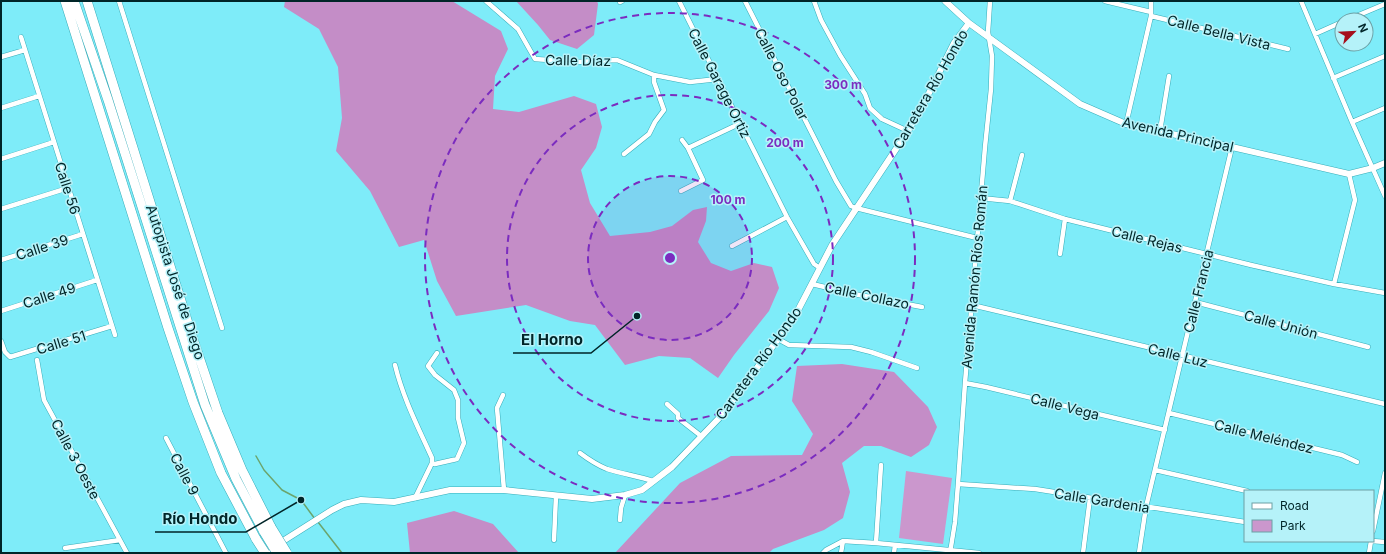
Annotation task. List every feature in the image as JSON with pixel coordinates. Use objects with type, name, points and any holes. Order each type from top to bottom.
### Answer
[{"type":"highway","name":"Autopista José de Diego","points":[[65,1],[168,328],[193,402],[222,473],[264,553]]},
{"type":"highway","points":[[74,1],[108,100],[205,406],[236,479],[268,530],[277,553]]},
{"type":"highway","points":[[78,1],[105,83],[108,100]]},
{"type":"highway","name":"Autopista José de Diego","points":[[87,1],[192,336],[218,413],[268,530],[287,553]]},
{"type":"street","points":[[118,1],[222,328]]},
{"type":"street","name":"Calle Díaz","points":[[486,1],[518,30],[535,59],[576,62],[617,60],[654,75],[690,82],[718,79]]},
{"type":"street","name":"Calle Garage Ortiz","points":[[679,1],[787,217],[814,264],[820,268]]},
{"type":"street","name":"Calle Oso Polar","points":[[745,1],[836,181],[851,206],[856,208]]},
{"type":"street","points":[[814,1],[840,55],[866,94],[870,108],[882,119],[908,131]]},
{"type":"street","name":"Avenida Principal","points":[[945,1],[969,23],[1080,104],[1126,124],[1232,146],[1349,174],[1373,168],[1385,163]]},
{"type":"street","name":"Avenida Ramón Ríos Román","points":[[950,552],[955,522],[980,198],[992,77],[992,56],[988,37],[990,1]]},
{"type":"street","name":"Calle Bella Vista","points":[[1105,1],[1288,49]]},
{"type":"street","points":[[1126,124],[1151,14],[1152,1]]},
{"type":"street","points":[[1301,1],[1385,196]]},
{"type":"street","points":[[1366,12],[1385,4]]},
{"type":"street","name":"Carretera Río Hondo","points":[[264,553],[332,510],[344,504],[361,500],[394,502],[450,490],[504,490],[592,499],[625,495],[642,490],[672,467],[723,414],[795,316],[832,245],[908,131],[923,105],[954,43],[969,23]]},
{"type":"street","points":[[1315,34],[1334,26]]},
{"type":"street","name":"Calle 56","points":[[21,37],[115,335]]},
{"type":"street","points":[[1,57],[25,50]]},
{"type":"street","points":[[1333,78],[1385,56]]},
{"type":"street","points":[[624,154],[649,134],[655,122],[664,110],[654,82],[654,75]]},
{"type":"street","points":[[1160,131],[1169,76]]},
{"type":"street","points":[[1,108],[39,96]]},
{"type":"street","points":[[1352,122],[1385,108]]},
{"type":"street","points":[[688,148],[741,123]]},
{"type":"street","points":[[682,140],[688,148],[703,180],[682,191]]},
{"type":"street","points":[[1,159],[54,142]]},
{"type":"street","name":"Calle Francia","points":[[1139,553],[1146,507],[1232,146]]},
{"type":"street","points":[[1010,201],[1022,155]]},
{"type":"street","points":[[1334,284],[1355,200],[1349,174]]},
{"type":"street","points":[[1,209],[68,188]]},
{"type":"street","name":"Calle Rejas","points":[[980,198],[1010,201],[1065,219],[1206,254],[1334,284],[1385,293]]},
{"type":"street","points":[[856,208],[977,238]]},
{"type":"street","points":[[732,246],[787,217]]},
{"type":"street","points":[[1060,254],[1065,219]]},
{"type":"street","name":"Calle 39","points":[[1,260],[83,234]]},
{"type":"street","name":"Calle 49","points":[[1,310],[98,280]]},
{"type":"street","name":"Calle Collazo","points":[[812,284],[922,307]]},
{"type":"street","name":"Calle Unión","points":[[1195,302],[1368,347]]},
{"type":"street","name":"Calle Luz","points":[[972,305],[1385,403]]},
{"type":"street","name":"Calle 51","points":[[1,341],[5,352],[10,357],[112,326]]},
{"type":"street","points":[[778,339],[789,345],[851,347],[871,352],[916,368]]},
{"type":"street","points":[[432,463],[435,464],[456,458],[464,443],[458,418],[458,400],[454,390],[435,375],[428,366],[437,353]]},
{"type":"street","name":"Calle 3 Oeste","points":[[37,360],[44,400],[127,553]]},
{"type":"street","points":[[395,365],[400,386],[432,458],[432,463],[414,498]]},
{"type":"street","name":"Calle Vega","points":[[965,383],[993,388],[1165,430]]},
{"type":"street","points":[[503,394],[497,408],[504,490]]},
{"type":"street","points":[[667,404],[678,414],[678,418],[701,436]]},
{"type":"street","name":"Calle Meléndez","points":[[1169,413],[1342,454],[1357,462]]},
{"type":"street","name":"Calle 9","points":[[166,438],[226,553]]},
{"type":"street","points":[[580,453],[592,462],[609,469],[653,481]]},
{"type":"street","points":[[876,543],[881,465]]},
{"type":"street","points":[[1155,470],[1244,490]]},
{"type":"street","points":[[1374,526],[1385,473]]},
{"type":"street","name":"Calle Gardenia","points":[[958,484],[1035,489],[1244,522]]},
{"type":"street","points":[[620,520],[621,508],[625,495]]},
{"type":"street","points":[[554,540],[556,496]]},
{"type":"street","points":[[1083,553],[1090,498]]},
{"type":"street","points":[[65,548],[120,540]]},
{"type":"street","points":[[841,553],[843,541]]},
{"type":"street","points":[[823,553],[843,541],[896,545],[950,552],[979,553]]},
{"type":"street","points":[[1374,541],[1385,542]]},
{"type":"street","points":[[1369,553],[1371,542]]},
{"type":"street","points":[[894,553],[896,545]]},
{"type":"green space","points":[[906,471],[952,478],[943,544],[899,538]]},
{"type":"shaded area","points":[[285,1],[452,1],[501,31],[508,49],[495,76],[493,109],[519,112],[574,96],[596,104],[602,127],[596,148],[581,170],[590,203],[610,236],[650,232],[672,226],[693,210],[707,207],[706,221],[698,242],[711,263],[731,271],[754,263],[772,267],[779,288],[769,311],[718,378],[690,358],[659,356],[625,365],[595,325],[570,321],[526,305],[456,316],[437,281],[424,240],[399,247],[370,191],[336,151],[342,118],[338,67],[319,29],[284,7]]},
{"type":"shaded area","points":[[516,1],[597,1],[598,4],[594,35],[577,49],[550,40]]},
{"type":"shaded area","points":[[842,364],[894,372],[928,407],[937,427],[929,445],[911,457],[881,446],[864,446],[842,463],[850,492],[843,518],[824,530],[773,549],[769,553],[615,553],[680,483],[731,456],[802,455],[813,434],[792,401],[797,366]]},
{"type":"shaded area","points":[[454,511],[493,524],[519,553],[410,553],[407,523]]},
{"type":"waterway","points":[[256,456],[264,470],[282,490],[301,500],[315,519]]},
{"type":"waterway","points":[[318,522],[342,553]]},
{"type":"place","name":"El Horno","points":[[637,316]]},
{"type":"place","name":"Río Hondo","points":[[301,500]]}]
